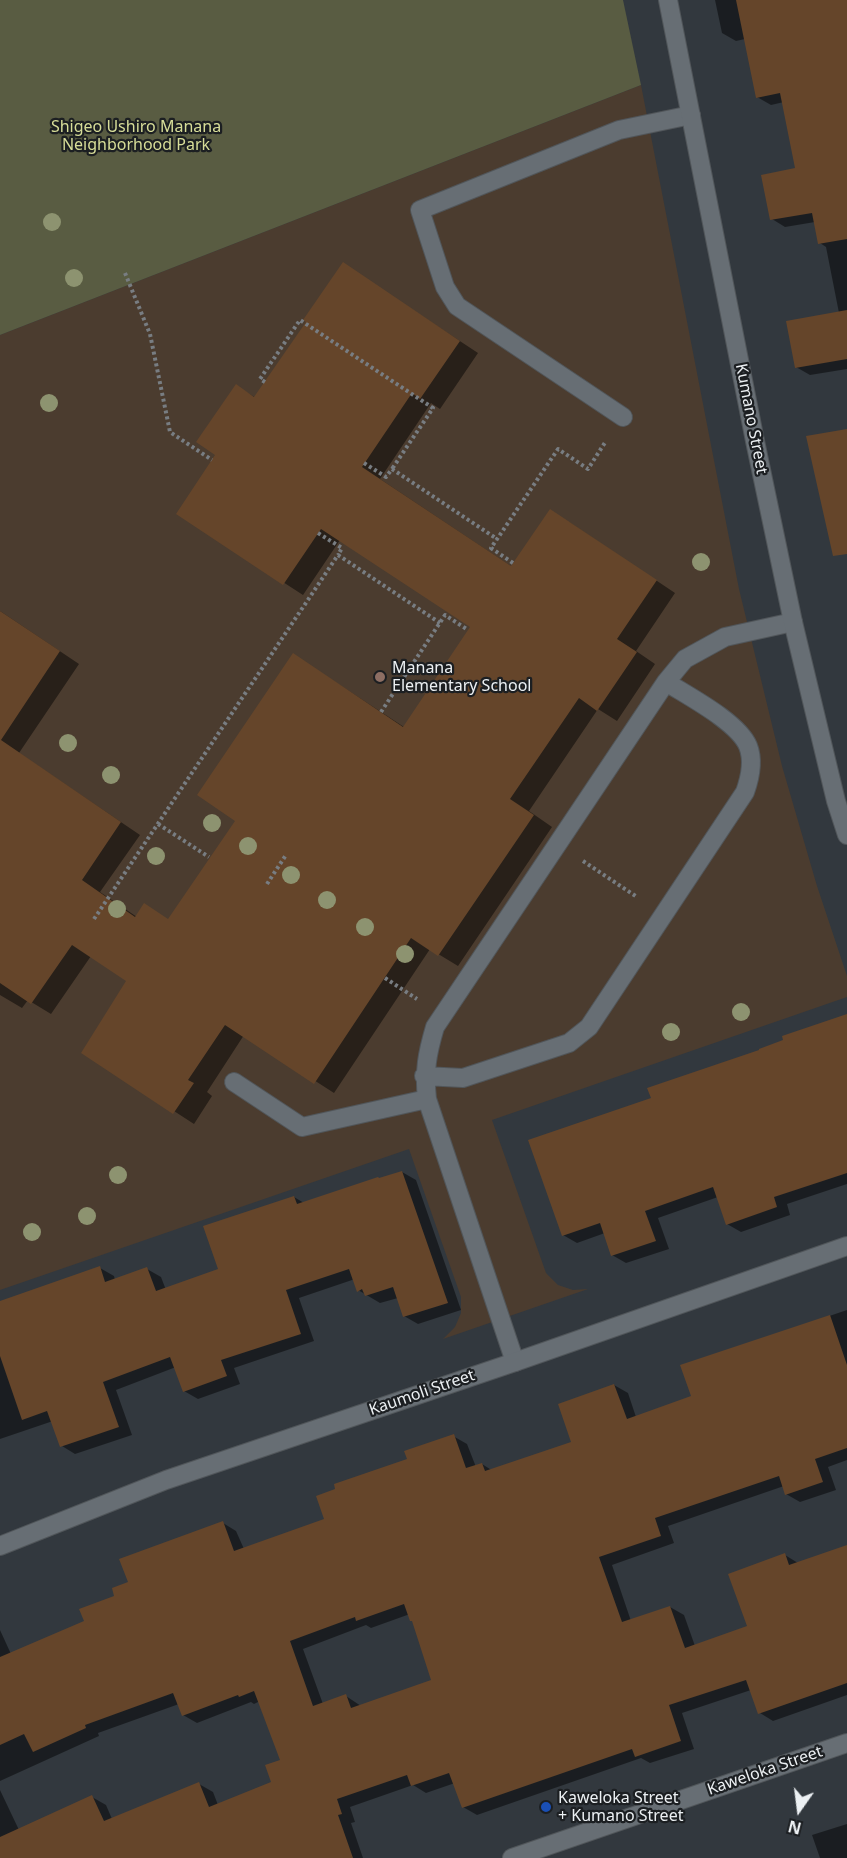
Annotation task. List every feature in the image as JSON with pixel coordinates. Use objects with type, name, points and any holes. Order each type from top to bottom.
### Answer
[{"type":"street","name":"Kumano Street","points":[[668,0],[754,441],[793,622],[836,801],[847,835]]},
{"type":"street","points":[[623,417],[458,306],[446,286],[420,210],[619,130],[691,115]]},
{"type":"street","points":[[515,1362],[427,1099],[424,1076],[427,1054],[435,1027],[666,682],[685,659],[725,637],[793,622]]},
{"type":"street","points":[[424,1076],[463,1078],[569,1043],[589,1027],[745,792],[751,772],[748,745],[731,724],[666,682]]},
{"type":"street","points":[[234,1082],[302,1127],[427,1099]]},
{"type":"street","name":"Kaumoli Street","points":[[0,1546],[166,1480],[515,1362],[847,1246]]},
{"type":"street","name":"Kaweloka Street","points":[[512,1858],[847,1743]]},
{"type":"path","points":[[125,273],[150,334],[171,432],[212,460]]},
{"type":"path","points":[[265,382],[260,379],[300,320],[433,408],[386,477],[364,463]]},
{"type":"path","points":[[513,563],[491,548],[558,449],[588,469],[611,435]]},
{"type":"path","points":[[392,469],[497,539]]},
{"type":"path","points":[[94,919],[338,555],[342,548],[318,533]]},
{"type":"path","points":[[338,555],[440,623]]},
{"type":"path","points":[[381,712],[445,615],[468,630]]},
{"type":"path","points":[[158,824],[209,857]]},
{"type":"path","points":[[267,884],[286,855]]},
{"type":"path","points":[[583,861],[646,903]]},
{"type":"path","points":[[385,978],[417,999]]},
{"type":"shaded area","name":"Manana Elementary School","points":[[641,85],[739,589],[782,766],[817,886],[847,976],[847,997],[492,1120],[546,1273],[558,1285],[573,1290],[588,1289],[443,1339],[455,1327],[461,1313],[461,1297],[409,1149],[0,1290],[0,335]]},
{"type":"green space","name":"Shigeo Ushiro Manana Neighborhood Park","points":[[0,0],[623,0],[641,85],[0,335]]},
{"type":"building","points":[[736,0],[847,0],[847,239],[818,244],[812,213],[770,220],[761,175],[795,168],[780,93],[756,98]]},
{"type":"building","points":[[343,262],[460,341],[420,399],[412,393],[362,467],[511,566],[550,509],[657,580],[617,639],[637,652],[597,711],[579,698],[510,799],[534,815],[438,956],[411,938],[314,1084],[225,1025],[188,1080],[194,1083],[173,1114],[81,1053],[126,981],[72,945],[31,1004],[0,983],[0,611],[60,651],[1,740],[121,822],[82,880],[135,917],[144,903],[168,919],[235,821],[197,795],[293,653],[403,727],[470,627],[321,529],[283,585],[176,514],[215,455],[196,442],[236,384],[254,397],[306,322],[303,320]]},
{"type":"building","points":[[847,310],[847,359],[795,368],[786,321]]},
{"type":"building","points":[[847,429],[847,554],[833,556],[806,436]]},
{"type":"building","points":[[847,1014],[847,1173],[774,1197],[777,1207],[726,1225],[713,1187],[645,1211],[656,1241],[611,1256],[600,1223],[562,1236],[528,1140],[651,1098],[647,1088],[759,1050],[783,1040],[782,1036]]},
{"type":"building","points":[[402,1171],[448,1303],[403,1317],[393,1287],[365,1296],[362,1289],[357,1292],[349,1269],[286,1290],[301,1334],[221,1360],[227,1376],[183,1392],[170,1357],[103,1382],[119,1427],[60,1447],[47,1411],[22,1420],[0,1356],[0,1301],[100,1266],[105,1282],[147,1267],[156,1291],[218,1269],[203,1226],[294,1196],[297,1204]]},
{"type":"building","points":[[830,1315],[847,1365],[847,1448],[815,1459],[823,1482],[785,1495],[779,1476],[655,1518],[661,1536],[599,1557],[622,1622],[670,1606],[685,1648],[747,1626],[728,1574],[785,1553],[789,1565],[847,1545],[847,1683],[758,1714],[746,1680],[669,1705],[681,1741],[635,1757],[632,1749],[462,1808],[449,1773],[411,1786],[407,1775],[337,1799],[342,1814],[338,1815],[353,1858],[0,1858],[0,1837],[92,1795],[104,1821],[199,1782],[209,1807],[271,1782],[265,1765],[280,1760],[254,1691],[182,1716],[173,1693],[85,1725],[86,1728],[33,1752],[24,1734],[0,1745],[0,1657],[84,1621],[79,1609],[114,1596],[112,1588],[128,1582],[119,1559],[223,1521],[234,1551],[324,1519],[316,1496],[335,1489],[334,1484],[407,1459],[404,1451],[454,1434],[466,1468],[482,1463],[485,1471],[571,1442],[558,1404],[614,1384],[627,1419],[691,1396],[680,1365]],"holes":[[[404,1604],[410,1621],[412,1621],[431,1680],[351,1708],[346,1694],[313,1706],[290,1641],[355,1617],[356,1621]]]},
{"type":"place","name":"Manana Elementary School","points":[[380,677]]},
{"type":"place","name":"Kaweloka Street + Kumano Street","points":[[546,1807]]}]
